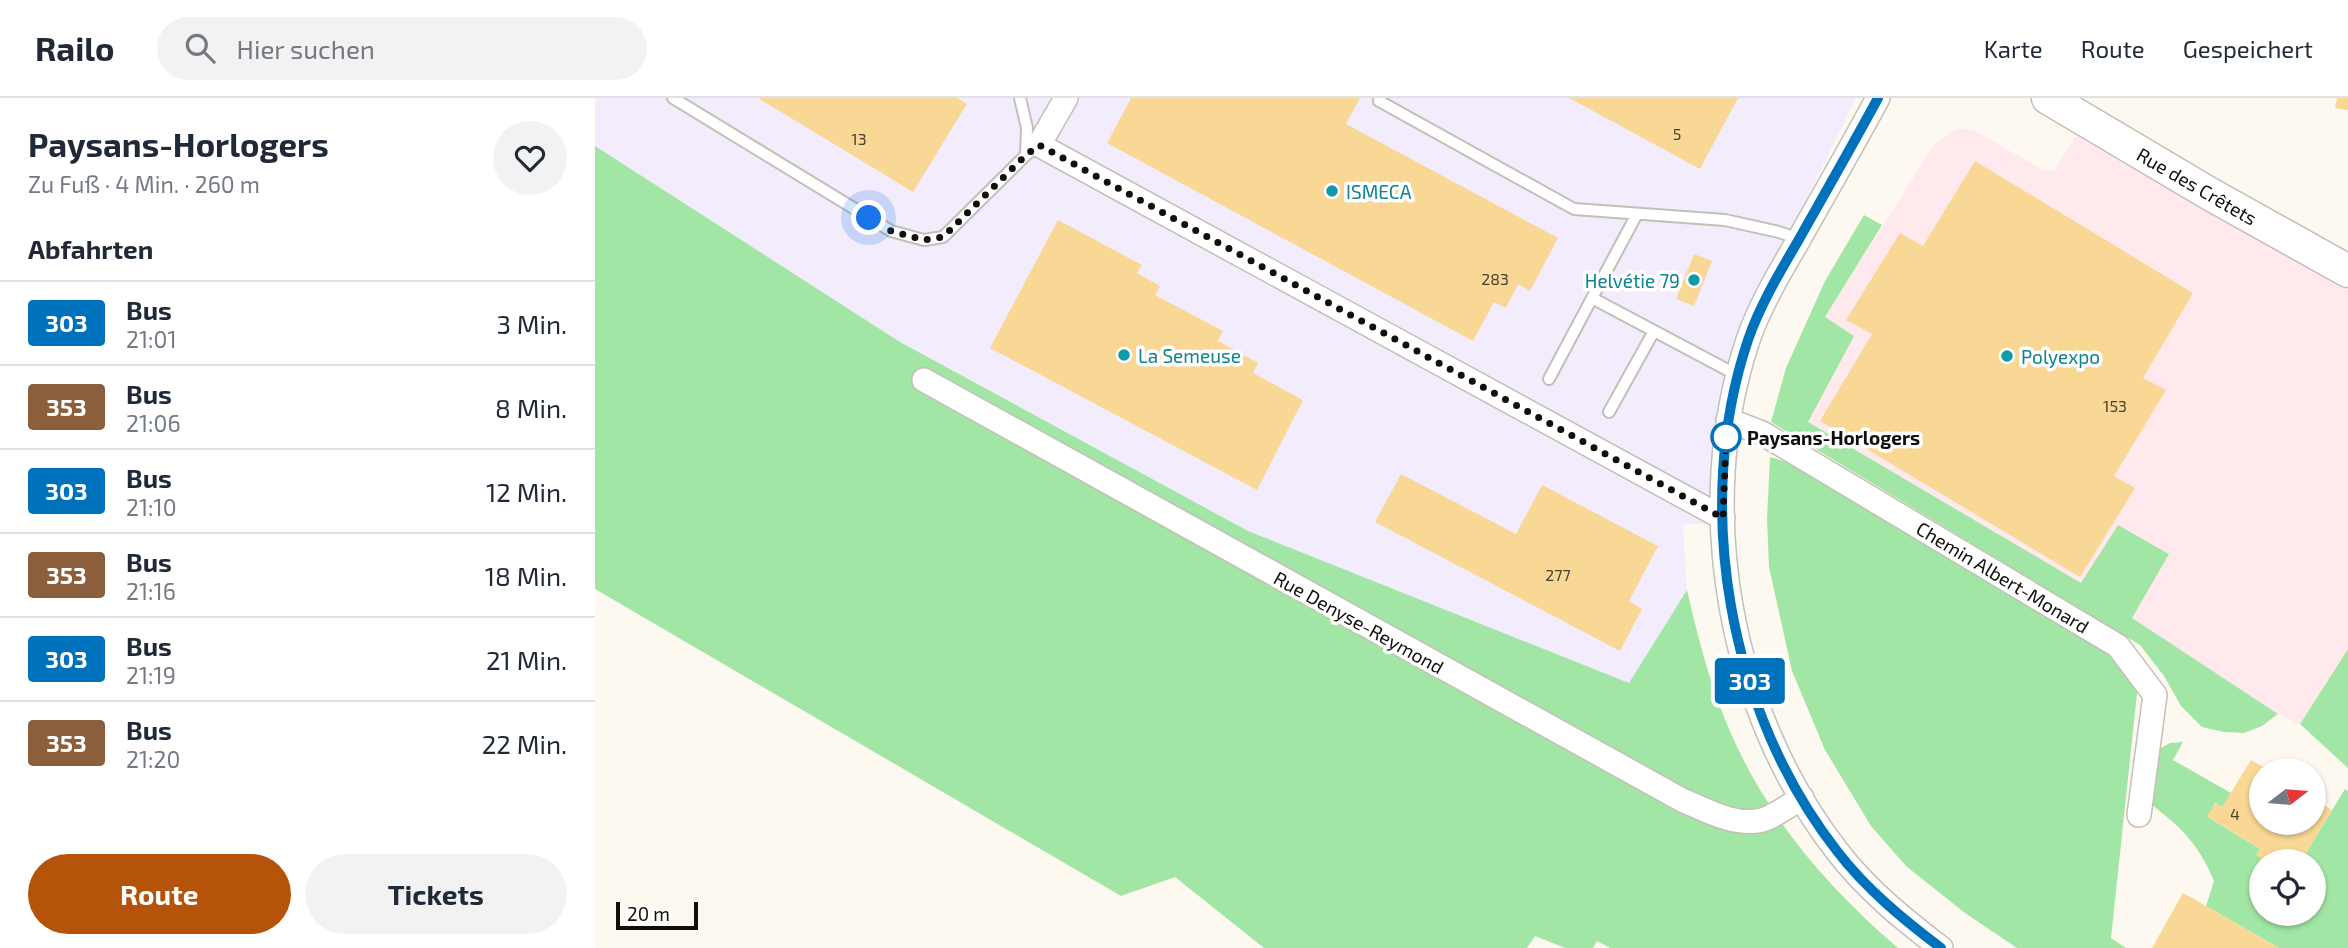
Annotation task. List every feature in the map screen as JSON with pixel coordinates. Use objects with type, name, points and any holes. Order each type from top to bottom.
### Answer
[{"type":"main road","name":"Rue des Crêtets","points":[[2048,98],[2210,194],[2348,271]]},
{"type":"street","points":[[1066,98],[1033,150],[1723,518]]},
{"type":"street","points":[[1878,98],[1778,276],[1749,336],[1737,375],[1728,420],[1723,475],[1728,596],[1741,654],[1759,710],[1785,769],[1802,798],[1845,860],[1903,919],[1941,948]]},
{"type":"street","name":"Rue Denyse-Reymond","points":[[924,380],[1682,800],[1734,820],[1748,822],[1764,820],[1802,798]]},
{"type":"street","name":"Chemin Albert-Monard","points":[[1728,420],[1762,433],[2118,646],[2155,695],[2139,815]]},
{"type":"lane","points":[[673,98],[891,231],[924,240],[943,237],[1033,150],[1020,98]]},
{"type":"lane","points":[[1380,98],[1378,101],[1574,209],[1725,220],[1798,239]]},
{"type":"lane","points":[[1549,379],[1637,214]]},
{"type":"lane","points":[[1592,298],[1737,375]]},
{"type":"lane","points":[[1609,412],[1654,331]]},
{"type":"shaded area","points":[[595,98],[1856,98],[1731,355],[1714,474],[1715,523],[1683,525],[1687,590],[1629,683],[1248,531],[900,342],[595,146]]},
{"type":"shaded area","points":[[1957,129],[1973,130],[2043,170],[2054,171],[2076,136],[2348,291],[2348,649],[2299,724],[2278,714],[2131,618],[2168,553],[2118,525],[2081,584],[1808,422],[1853,336],[1825,317],[1934,145]]},
{"type":"green space","points":[[595,146],[900,342],[1248,531],[1629,683],[1687,590],[1714,690],[1751,775],[1792,838],[1816,867],[1841,895],[1898,948],[1610,948],[1597,941],[1593,948],[1565,948],[1535,936],[1527,948],[1264,948],[1175,877],[1121,896],[595,589]]},
{"type":"green space","points":[[1864,215],[1882,225],[1825,317],[1854,336],[1808,422],[2081,583],[2118,525],[2169,554],[2132,618],[2278,714],[2262,726],[2244,733],[2202,727],[2181,706],[2164,676],[2140,645],[1771,422],[1786,368],[1825,281]]},
{"type":"green space","points":[[1770,457],[1793,464],[2109,648],[2138,684],[2111,938],[2126,948],[2017,948],[1965,913],[1906,866],[1871,826],[1825,750],[1792,671],[1769,567],[1767,519]]},
{"type":"green space","points":[[2348,649],[2348,768],[2300,724]]},
{"type":"green space","points":[[2183,742],[2173,760],[2231,793],[2222,807],[2215,803],[2208,817],[2260,849],[2249,849],[2249,926],[2326,926],[2326,849],[2308,849],[2317,835],[2326,835],[2326,820],[2345,789],[2348,791],[2348,948],[2279,948],[2206,906],[2214,881],[2208,868],[2189,838],[2152,805],[2159,749],[2170,743]]},
{"type":"building","points":[[758,98],[957,98],[967,104],[913,192]]},
{"type":"building","name":"ISMECA","points":[[1131,98],[1360,98],[1346,124],[1558,238],[1530,291],[1518,284],[1506,308],[1494,302],[1473,341],[1107,143]]},
{"type":"building","points":[[1569,98],[1738,98],[1700,169]]},
{"type":"building","points":[[2337,98],[2348,98],[2348,110],[2335,108]]},
{"type":"building","name":"Polyexpo","points":[[1975,161],[2193,293],[2143,378],[2166,390],[2114,476],[2135,488],[2080,577],[1820,421],[1872,334],[1846,320],[1900,233],[1923,246]]},
{"type":"building","name":"La Semeuse","points":[[1058,220],[1142,265],[1137,273],[1160,286],[1155,295],[1223,331],[1218,341],[1258,363],[1253,373],[1303,400],[1257,490],[990,348]]},
{"type":"building","name":"Helvétie 79","points":[[1694,254],[1712,261],[1694,306],[1676,299]]},
{"type":"building","points":[[1401,474],[1516,534],[1542,485],[1658,546],[1629,601],[1642,609],[1620,651],[1375,522]]},
{"type":"building","points":[[2249,763],[2249,835],[2317,835],[2308,849],[2260,849],[2207,816],[2216,803],[2222,807]]},
{"type":"building","points":[[2326,806],[2332,810],[2326,820]]},
{"type":"building","points":[[2183,893],[2194,899],[2279,948],[2152,948]]},
{"type":"bus line","name":"303","points":[[1878,98],[1778,276],[1749,336],[1737,375],[1728,420],[1723,475],[1728,596],[1741,654],[1759,710],[1785,769],[1808,810],[1837,852],[1868,885],[1903,919],[1941,948]]},
{"type":"place","name":"ISMECA","points":[[1332,191]]},
{"type":"place","name":"Helvétie 79","points":[[1694,280]]},
{"type":"place","name":"La Semeuse","points":[[1124,355]]},
{"type":"place","name":"Polyexpo","points":[[2007,356]]},
{"type":"place","name":"Paysans-Horlogers","points":[[1726,437]]},
{"type":"route","points":[[869,218],[891,231],[924,240],[943,237],[1039,145],[1723,518],[1726,437]]}]
